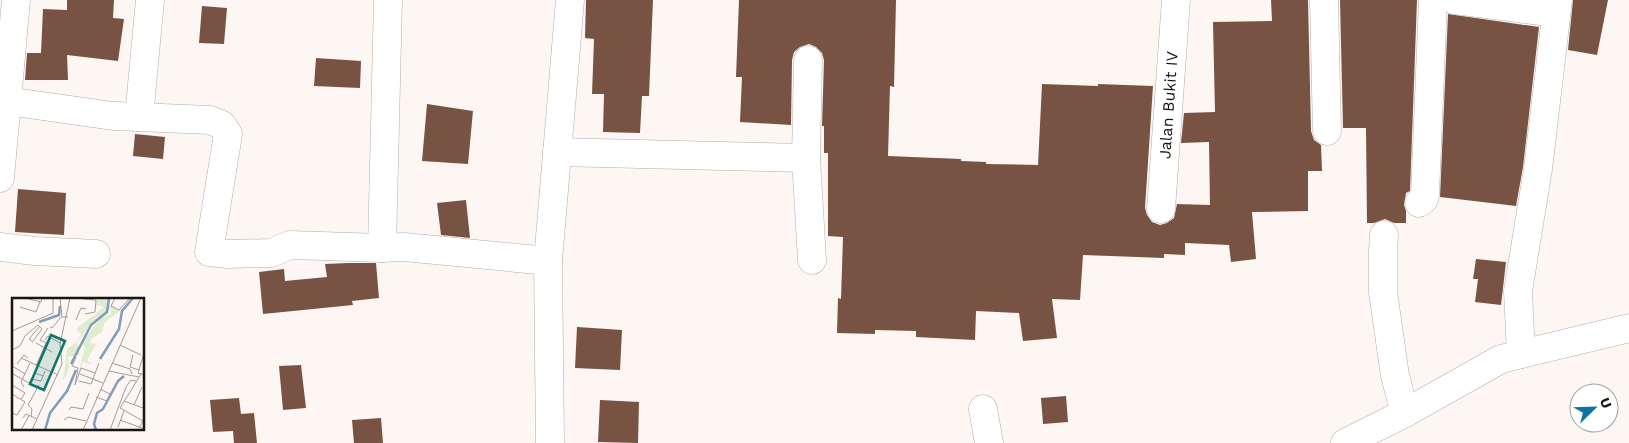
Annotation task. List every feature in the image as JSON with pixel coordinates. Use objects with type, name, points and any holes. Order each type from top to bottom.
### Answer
[{"type":"street","points":[[0,178],[16,0]]},
{"type":"street","points":[[139,117],[150,0]]},
{"type":"street","points":[[382,248],[388,0]]},
{"type":"street","points":[[550,443],[548,261],[570,0]]},
{"type":"street","name":"Jalan Bukit IV","points":[[1161,209],[1176,0]]},
{"type":"street","points":[[1324,0],[1327,131]]},
{"type":"street","points":[[1419,203],[1424,199],[1425,195],[1433,0]]},
{"type":"street","points":[[1454,0],[1557,6],[1538,169],[1518,291],[1521,354]]},
{"type":"street","points":[[808,60],[806,158],[812,260]]},
{"type":"street","points":[[7,101],[113,116],[210,120],[222,125],[228,134],[209,252],[227,254],[271,253],[290,245],[404,247],[548,261]]},
{"type":"street","points":[[557,152],[806,158]]},
{"type":"street","points":[[1384,235],[1383,292],[1395,376],[1404,413]]},
{"type":"street","points":[[0,247],[96,254]]},
{"type":"street","points":[[1345,443],[1501,360],[1629,328]]},
{"type":"street","points":[[983,409],[989,443]]},
{"type":"building","points":[[67,0],[114,0],[113,18],[124,19],[118,61],[67,55],[68,80],[25,80],[27,53],[41,53],[43,9],[67,10]]},
{"type":"building","points":[[586,0],[653,0],[649,96],[642,96],[640,133],[603,132],[604,94],[592,94],[594,39],[585,38]]},
{"type":"building","points":[[739,0],[896,0],[894,87],[890,86],[888,156],[961,159],[961,161],[986,162],[986,164],[1038,165],[1042,84],[1153,86],[1145,208],[1152,222],[1160,225],[1174,218],[1177,204],[1210,205],[1209,142],[1181,143],[1184,113],[1215,112],[1213,22],[1272,21],[1271,0],[1308,0],[1311,131],[1314,140],[1321,145],[1322,171],[1308,171],[1308,211],[1252,212],[1256,259],[1231,262],[1229,245],[1185,243],[1185,255],[1164,254],[1164,258],[1083,255],[1080,300],[1052,299],[1057,338],[1023,341],[1019,313],[976,311],[975,340],[916,337],[916,331],[875,330],[875,334],[837,333],[838,298],[841,299],[843,237],[828,236],[828,153],[824,153],[824,126],[822,126],[824,60],[822,53],[816,47],[809,44],[800,47],[794,52],[792,60],[791,125],[740,122],[742,77],[736,77]]},
{"type":"building","points":[[1340,0],[1417,0],[1410,191],[1406,193],[1404,205],[1406,223],[1394,223],[1385,219],[1374,223],[1367,223],[1366,128],[1343,128]]},
{"type":"building","points":[[1573,0],[1608,0],[1597,55],[1568,50]]},
{"type":"building","points":[[202,6],[227,8],[224,44],[199,43]]},
{"type":"building","points":[[1448,14],[1539,27],[1523,167],[1516,206],[1440,197]]},
{"type":"building","points":[[316,58],[361,61],[360,88],[314,86]]},
{"type":"building","points":[[427,104],[473,111],[468,164],[422,161]]},
{"type":"building","points":[[135,134],[165,137],[163,159],[133,156]]},
{"type":"building","points":[[18,189],[66,193],[64,235],[15,232]]},
{"type":"building","points":[[466,200],[470,238],[441,235],[437,203]]},
{"type":"building","points":[[1476,259],[1506,262],[1501,305],[1475,302],[1478,279],[1473,279]]},
{"type":"building","points":[[376,263],[379,298],[352,301],[353,305],[263,314],[259,272],[284,269],[285,281],[327,277],[325,264]]},
{"type":"building","points":[[577,327],[622,330],[620,370],[575,368]]},
{"type":"building","points":[[301,365],[306,408],[283,410],[279,366]]},
{"type":"building","points":[[1066,396],[1068,422],[1043,424],[1041,398]]},
{"type":"building","points":[[239,398],[241,414],[254,413],[257,443],[234,443],[233,431],[213,432],[210,400]]},
{"type":"building","points":[[600,400],[639,402],[638,443],[598,442]]},
{"type":"building","points":[[381,418],[383,443],[354,443],[352,420]]}]
